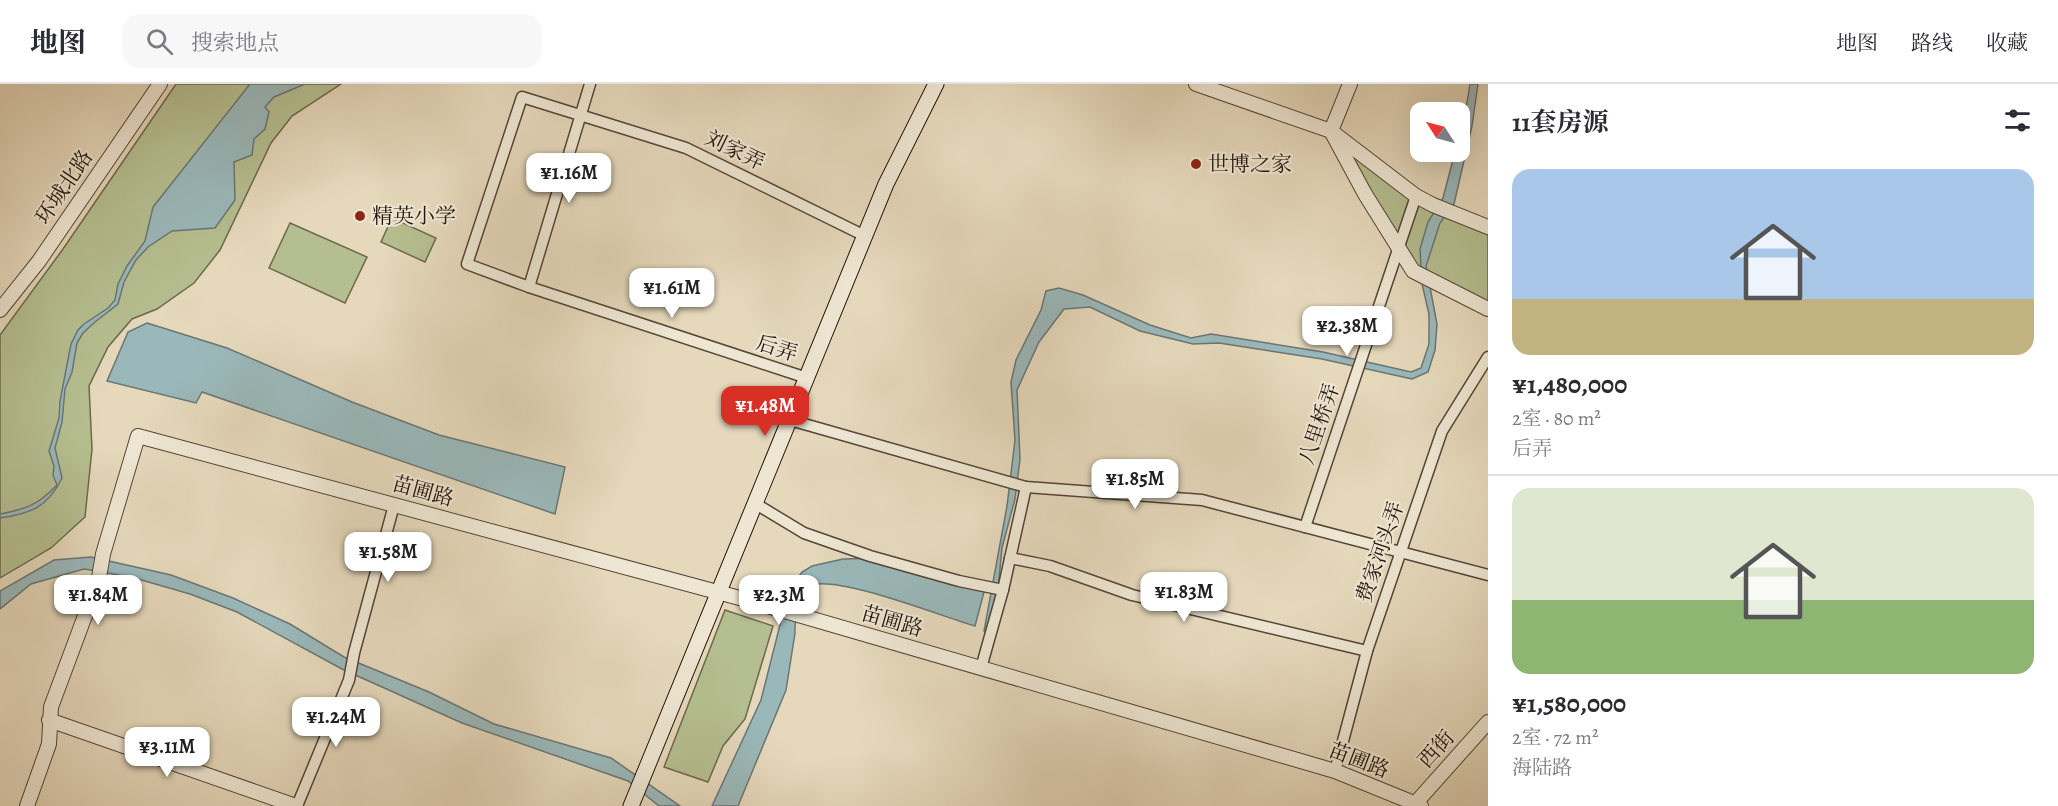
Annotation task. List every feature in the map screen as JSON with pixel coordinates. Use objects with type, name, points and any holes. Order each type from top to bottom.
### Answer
[{"type":"main road","points":[[632,806],[886,184],[936,84]]},
{"type":"street","name":"环城北路","points":[[0,310],[39,261],[159,84]]},
{"type":"street","points":[[529,287],[590,84]]},
{"type":"street","points":[[1196,84],[1331,131],[1416,196],[1488,227]]},
{"type":"street","points":[[1331,131],[1350,84]]},
{"type":"street","name":"刘家弄","points":[[529,287],[467,264],[522,97],[686,148],[865,237]]},
{"type":"street","points":[[1331,131],[1365,194],[1413,271],[1488,309]]},
{"type":"street","name":"八里桥弄","points":[[1305,527],[1416,196]]},
{"type":"street","name":"后弄","points":[[529,287],[807,378]]},
{"type":"street","name":"费家河头弄","points":[[1335,771],[1367,651],[1442,431],[1488,357]]},
{"type":"street","points":[[790,420],[1026,487],[1202,500],[1488,574]]},
{"type":"street","name":"苗圃路","points":[[49,720],[51,707],[97,589],[103,554],[138,436],[718,593],[981,668],[1335,771],[1416,805]]},
{"type":"street","points":[[981,668],[1003,590],[1026,487]]},
{"type":"street","points":[[756,504],[804,533],[870,556],[1003,590]]},
{"type":"street","points":[[27,806],[49,744],[49,720],[296,806],[349,680],[354,653],[394,505]]},
{"type":"street","points":[[1010,558],[1050,566],[1132,595],[1367,651]]},
{"type":"street","name":"西街","points":[[1416,805],[1488,722]]},
{"type":"green space","points":[[176,84],[341,84],[292,116],[271,143],[220,250],[194,283],[157,309],[132,319],[108,347],[89,386],[92,449],[85,517],[51,548],[0,578],[0,335],[63,249]]},
{"type":"green space","points":[[1331,131],[1416,196],[1488,227],[1488,309],[1413,271]]},
{"type":"green space","points":[[392,218],[436,238],[425,262],[381,242]]},
{"type":"green space","points":[[290,223],[367,257],[345,303],[269,268]]},
{"type":"green space","points":[[725,610],[773,626],[745,719],[723,746],[708,782],[664,767]]},
{"type":"water","points":[[250,84],[305,84],[274,97],[265,107],[269,112],[265,129],[254,139],[252,155],[234,162],[235,200],[215,228],[172,231],[148,247],[136,260],[124,282],[118,304],[83,333],[77,343],[72,372],[65,389],[62,422],[55,448],[62,478],[51,496],[37,507],[20,514],[0,518],[0,514],[37,502],[57,485],[49,451],[59,418],[71,344],[84,324],[108,308],[115,300],[118,284],[127,266],[145,241],[153,207]]},
{"type":"water","points":[[1470,84],[1478,84],[1470,135],[1470,102],[1467,102]]},
{"type":"water","points":[[1452,162],[1464,162],[1454,204],[1440,223],[1426,266],[1437,324],[1435,350],[1428,372],[1412,379],[1322,359],[1219,343],[1193,344],[1140,331],[1090,307],[1064,309],[1039,342],[1017,390],[1020,459],[1015,499],[1002,548],[993,641],[984,631],[1007,506],[1015,440],[1011,382],[1016,360],[1041,310],[1046,291],[1059,288],[1083,295],[1150,325],[1191,338],[1211,334],[1323,352],[1411,372],[1421,368],[1429,344],[1429,314],[1422,284],[1420,249],[1428,222],[1443,198]]},
{"type":"water","points":[[147,323],[227,348],[352,402],[439,435],[565,467],[555,514],[202,392],[196,403],[107,381],[128,332]]},
{"type":"water","points":[[91,557],[171,575],[233,598],[290,624],[344,657],[429,692],[494,724],[611,758],[680,806],[659,806],[628,781],[462,723],[342,669],[237,612],[190,594],[131,577],[84,569],[31,584],[0,609],[0,591],[54,560]]},
{"type":"water","points":[[878,558],[985,588],[975,626],[865,591],[823,584],[810,586],[804,594],[797,615],[786,690],[738,806],[712,806],[761,700],[781,621],[794,583],[802,572],[812,566],[843,559]]},
{"type":"place","name":"世博之家","points":[[1196,164]]},
{"type":"place","name":"精英小学","points":[[360,216]]}]
